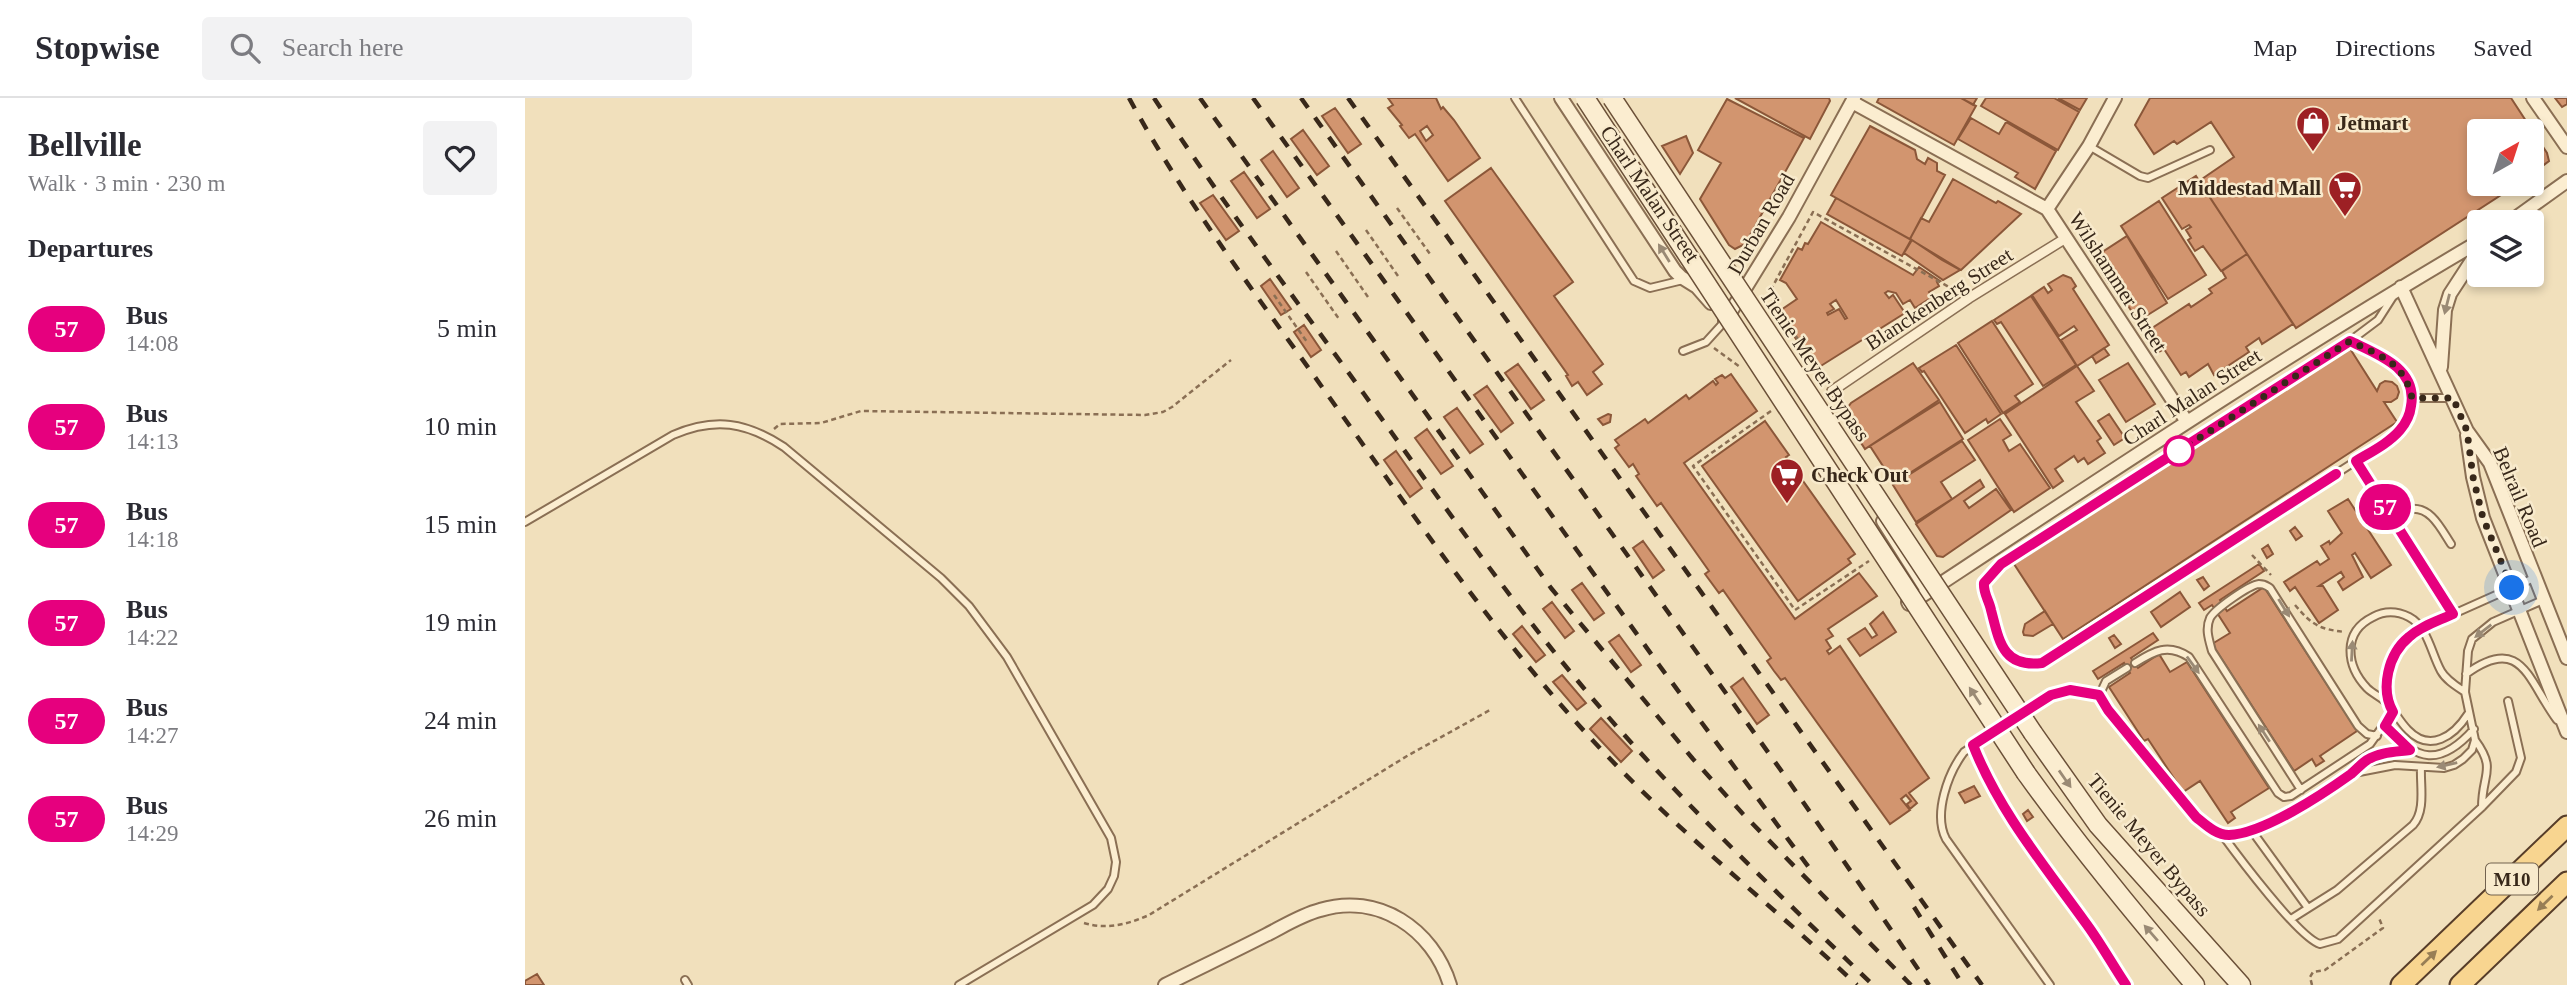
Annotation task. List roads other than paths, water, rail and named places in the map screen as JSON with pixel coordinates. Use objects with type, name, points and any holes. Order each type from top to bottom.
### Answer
[{"type":"main road","points":[[1585,98],[2026,773],[2119,896],[2196,985]]},
{"type":"main road","name":"Tienie Meyer Bypass","points":[[1610,98],[2023,719],[2098,825],[2241,985]]},
{"type":"main road","name":"M10","points":[[2402,985],[2567,826]]},
{"type":"main road","name":"M10","points":[[2460,985],[2567,882]]},
{"type":"street","name":"Charl Malan Street","points":[[1562,98],[1675,271],[1697,287],[1725,321],[1909,604],[2187,422],[2398,288],[2467,248]]},
{"type":"street","name":"Charl Malan Street","points":[[1610,98],[1928,592]]},
{"type":"street","points":[[2047,209],[2089,146],[2115,98]]},
{"type":"street","points":[[2533,98],[2567,147]]},
{"type":"street","name":"Durban Road","points":[[1725,321],[1789,217],[1851,99]]},
{"type":"street","name":"Wilshammer Street","points":[[1851,99],[2047,209],[2187,422]]},
{"type":"street","points":[[2527,210],[2567,181]]},
{"type":"street","name":"Blanckenberg Street","points":[[1832,390],[1969,298],[2066,238]]},
{"type":"street","points":[[2440,370],[2449,294],[2467,267]]},
{"type":"street","name":"Belrail Road","points":[[2398,288],[2440,370],[2467,431],[2490,463],[2567,658]]},
{"type":"street","name":"Belrail Road","points":[[2467,431],[2473,477],[2483,518],[2567,732]]},
{"type":"street","points":[[1164,985],[1320,909],[1356,905],[1390,913],[1420,933],[1442,963],[1450,985]]},
{"type":"lane","points":[[1515,98],[1634,281],[1644,288],[1650,288],[1684,279]]},
{"type":"lane","points":[[2089,146],[2148,178],[2210,150]]},
{"type":"lane","points":[[2350,341],[2388,360],[2406,377],[2412,398],[2410,413],[2400,430],[2042,663],[2030,664],[2015,659],[1999,642],[1983,587],[1994,570],[2350,341],[2378,320],[2398,288]]},
{"type":"lane","name":"Durban Road","points":[[1683,351],[1706,342],[1725,321]]},
{"type":"lane","points":[[2412,398],[2453,398]]},
{"type":"lane","points":[[525,522],[673,435],[692,427],[723,424],[737,426],[765,435],[818,474],[941,578],[969,606],[1007,657],[1089,796],[1111,838],[1115,869],[1108,889],[1093,905],[959,985]]},
{"type":"lane","points":[[2356,461],[2453,614]]},
{"type":"lane","points":[[2395,521],[2410,509],[2423,509],[2429,513],[2451,544]]},
{"type":"lane","points":[[2388,704],[2386,685],[2392,661],[2402,643],[2422,628],[2534,578]]},
{"type":"lane","points":[[2301,790],[2211,651],[2207,627],[2211,618],[2223,606],[2254,586],[2265,585],[2270,588],[2358,726],[2367,734],[2377,736]]},
{"type":"lane","points":[[2482,807],[2482,788],[2489,769],[2488,762],[2475,740],[2468,714],[2465,692],[2468,651],[2476,634],[2493,622],[2543,600]]},
{"type":"lane","points":[[2465,692],[2441,671],[2422,628],[2410,617],[2389,612],[2369,618],[2354,634],[2350,646],[2351,664],[2366,687],[2388,704],[2414,736],[2437,741],[2453,734],[2468,714]]},
{"type":"lane","points":[[2135,663],[2160,649],[2176,650],[2189,657],[2278,793],[2284,797],[2291,796],[2363,750],[2385,726],[2393,712]]},
{"type":"lane","points":[[2466,674],[2493,658],[2504,657],[2517,661],[2567,732]]},
{"type":"lane","points":[[2099,695],[2106,681],[2127,668]]},
{"type":"lane","points":[[2050,985],[1943,832],[1941,816],[1955,765],[1963,751],[2051,695],[2070,690],[2099,695],[2108,710],[2196,817],[2214,831],[2227,835],[2252,831],[2304,804],[2368,760],[2384,753],[2410,750]]},
{"type":"lane","points":[[2221,833],[2249,871],[2312,941],[2324,944],[2338,939],[2482,807],[2516,772],[2521,758],[2508,701]]},
{"type":"lane","points":[[2385,726],[2410,750],[2419,754],[2452,751],[2474,729]]},
{"type":"lane","points":[[2467,737],[2475,740]]},
{"type":"lane","points":[[2351,774],[2395,765],[2454,765],[2469,754],[2475,740]]},
{"type":"lane","points":[[1973,745],[1983,771],[2010,818],[2088,926],[2126,985]]},
{"type":"lane","points":[[2291,919],[2337,890],[2419,818],[2421,766]]},
{"type":"lane","points":[[2252,831],[2308,908]]},
{"type":"railway","points":[[1129,98],[1175,177],[1252,290],[1433,543],[1503,635],[1577,724],[1646,795],[1857,985]]},
{"type":"railway","points":[[1154,98],[1231,210],[1462,530],[1564,664],[1694,810],[1873,985]]},
{"type":"railway","points":[[1200,98],[1551,588],[1693,759],[1743,814],[1911,985]]},
{"type":"railway","points":[[1253,98],[1659,665],[1813,873]]},
{"type":"railway","points":[[1301,98],[1790,783],[1929,985]]},
{"type":"railway","points":[[1348,98],[1982,985]]},
{"type":"railway","points":[[1914,907],[1963,985]]},
{"type":"place","name":"Jetmart","points":[[2313,153]]},
{"type":"place","name":"Middestad Mall","points":[[2345,218]]},
{"type":"place","name":"Check Out","points":[[1787,505]]}]
